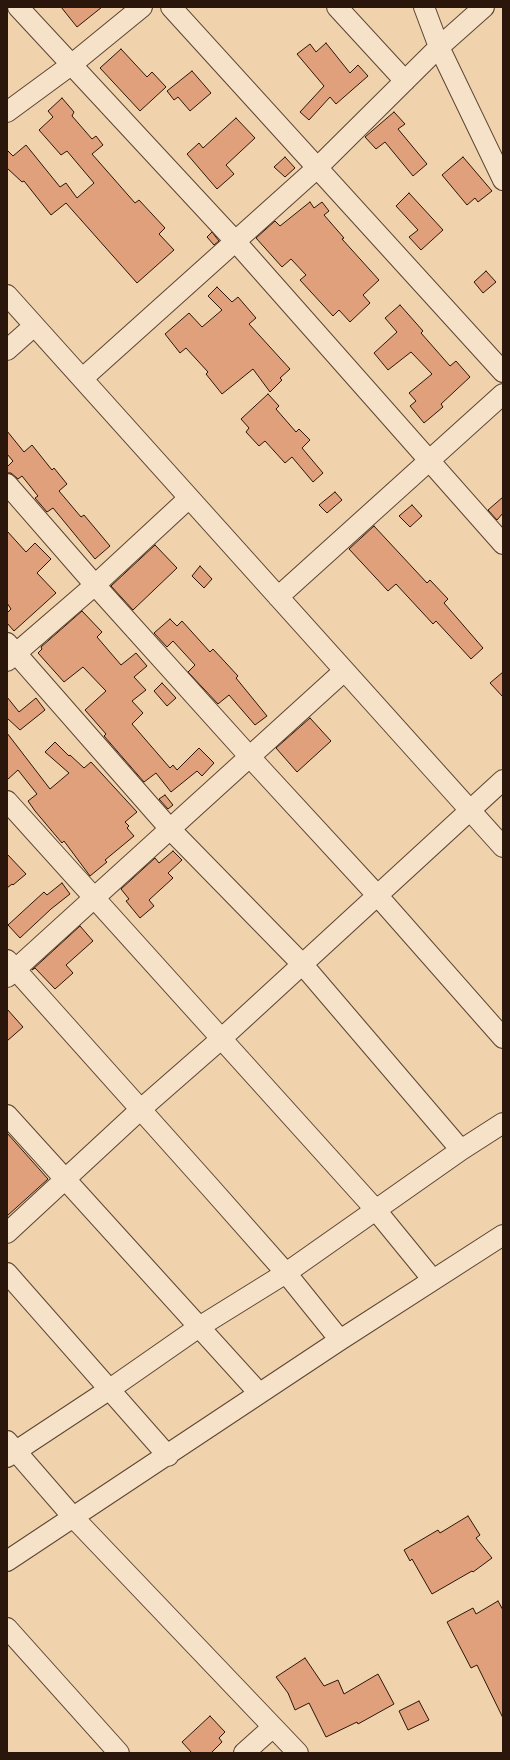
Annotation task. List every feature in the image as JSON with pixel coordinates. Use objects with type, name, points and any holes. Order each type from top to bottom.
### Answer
[{"type":"street","points":[[18,7],[236,242],[503,544]]},
{"type":"street","points":[[7,112],[71,65],[142,7]]},
{"type":"street","points":[[171,7],[503,372]]},
{"type":"street","points":[[337,7],[405,81]]},
{"type":"street","points":[[424,7],[439,47],[503,180]]},
{"type":"street","points":[[83,378],[317,168],[439,47],[484,7]]},
{"type":"street","points":[[7,295],[503,847]]},
{"type":"street","points":[[7,350],[34,326]]},
{"type":"street","points":[[278,597],[503,394]]},
{"type":"street","points":[[7,484],[95,585],[377,895],[503,1038]]},
{"type":"street","points":[[189,498],[95,585],[10,653],[170,829],[303,965],[462,1150]]},
{"type":"street","points":[[340,1340],[286,1273],[141,1109],[10,969],[170,829],[344,671]]},
{"type":"street","points":[[7,1233],[141,1109],[303,965],[503,780]]},
{"type":"street","points":[[7,801],[92,898],[375,1209],[433,1280]]},
{"type":"street","points":[[7,1115],[259,1393]]},
{"type":"street","points":[[298,1753],[10,1450],[110,1389],[199,1328],[286,1273],[375,1209],[503,1123]]},
{"type":"street","points":[[7,1561],[168,1456],[259,1393],[503,1235]]},
{"type":"street","points":[[7,1273],[168,1456]]},
{"type":"street","points":[[7,1628],[119,1753]]},
{"type":"street","points":[[244,1753],[273,1727]]},
{"type":"building","points":[[61,7],[102,7],[77,27]]},
{"type":"building","points":[[326,43],[350,73],[358,65],[368,76],[336,104],[330,97],[309,120],[300,112],[324,86],[297,54],[310,44],[316,52]]},
{"type":"building","points":[[121,49],[147,77],[152,72],[166,87],[140,111],[100,68]]},
{"type":"building","points":[[192,71],[211,93],[190,111],[178,97],[174,100],[167,91]]},
{"type":"building","points":[[62,98],[74,112],[72,116],[92,139],[96,136],[103,145],[92,154],[135,203],[139,200],[165,228],[159,234],[174,250],[137,283],[66,203],[51,215],[24,181],[22,182],[7,168],[7,150],[13,156],[26,145],[60,187],[66,183],[77,198],[94,183],[67,151],[61,155],[39,130],[53,117],[48,111]]},
{"type":"building","points":[[394,112],[405,124],[398,129],[427,164],[413,176],[385,142],[376,149],[365,137]]},
{"type":"building","points":[[236,118],[255,138],[226,165],[234,174],[217,189],[187,154],[199,143],[203,148]]},
{"type":"building","points":[[285,157],[295,168],[285,177],[274,167]]},
{"type":"building","points":[[463,157],[492,191],[478,202],[475,198],[467,205],[442,175]]},
{"type":"building","points":[[409,193],[443,230],[421,250],[409,237],[418,230],[396,206]]},
{"type":"building","points":[[310,202],[314,208],[322,202],[329,211],[324,215],[344,238],[342,239],[379,280],[363,295],[370,303],[350,322],[339,310],[333,316],[300,280],[306,275],[291,259],[282,267],[256,238],[275,221],[280,226]]},
{"type":"building","points":[[212,232],[219,241],[214,245],[207,237]]},
{"type":"building","points":[[486,271],[496,282],[483,293],[474,282]]},
{"type":"building","points":[[217,287],[232,302],[238,297],[256,318],[249,324],[290,369],[280,378],[282,380],[270,392],[253,369],[222,394],[206,374],[208,372],[186,348],[180,353],[165,334],[189,313],[202,327],[222,310],[208,296]]},
{"type":"building","points":[[400,305],[423,331],[421,333],[450,366],[456,361],[470,377],[441,404],[443,407],[424,423],[410,406],[416,401],[409,393],[432,374],[411,352],[388,370],[374,353],[397,332],[385,318]]},
{"type":"building","points":[[268,394],[279,406],[276,409],[296,432],[299,429],[310,440],[302,448],[323,473],[313,482],[292,457],[285,463],[265,441],[259,446],[246,432],[249,428],[241,419]]},
{"type":"building","points":[[7,431],[24,452],[32,445],[52,470],[54,468],[67,484],[59,491],[81,517],[84,515],[110,546],[95,559],[53,508],[47,512],[35,498],[38,496],[22,476],[18,479],[11,473],[7,473],[7,467],[13,461],[7,454]]},
{"type":"building","points":[[335,492],[342,500],[327,513],[319,505]]},
{"type":"building","points":[[503,497],[503,513],[497,520],[488,510]]},
{"type":"building","points":[[412,505],[422,516],[410,527],[399,516]]},
{"type":"building","points":[[374,526],[427,583],[430,580],[448,599],[444,603],[483,648],[471,659],[436,621],[433,624],[396,584],[388,591],[349,549]]},
{"type":"building","points":[[7,531],[26,552],[35,543],[51,559],[37,573],[56,593],[14,631],[7,623],[7,613],[11,609],[7,603]]},
{"type":"building","points":[[155,545],[177,568],[133,610],[111,586]]},
{"type":"building","points":[[200,566],[212,579],[204,588],[192,576]]},
{"type":"building","points":[[82,611],[102,632],[97,637],[121,665],[136,653],[147,666],[134,677],[146,690],[132,701],[143,713],[132,724],[170,768],[173,765],[177,770],[199,748],[214,763],[202,776],[197,771],[171,792],[156,773],[144,782],[104,736],[106,734],[85,710],[106,691],[83,667],[64,682],[38,653],[42,649],[41,647]]},
{"type":"building","points":[[170,619],[177,626],[182,621],[210,652],[213,649],[238,676],[236,678],[267,716],[255,725],[229,695],[218,704],[188,672],[195,665],[173,641],[167,647],[154,633]]},
{"type":"building","points":[[503,672],[503,697],[490,683]]},
{"type":"building","points":[[162,683],[176,698],[167,706],[154,691]]},
{"type":"building","points":[[7,697],[19,712],[36,698],[45,710],[20,730],[7,718]]},
{"type":"building","points":[[310,718],[331,741],[297,772],[276,748]]},
{"type":"building","points":[[7,733],[50,789],[69,773],[45,752],[55,742],[84,768],[91,762],[137,812],[125,822],[129,826],[127,828],[134,836],[105,860],[107,862],[90,876],[64,841],[62,843],[28,801],[37,794],[18,770],[7,780]]},
{"type":"building","points":[[165,795],[173,805],[168,809],[159,799]]},
{"type":"building","points":[[173,851],[182,860],[168,873],[173,878],[149,900],[154,906],[140,918],[126,901],[129,899],[121,889],[155,858],[159,863]]},
{"type":"building","points":[[7,854],[26,874],[7,888]]},
{"type":"building","points":[[62,883],[70,894],[51,909],[20,938],[8,925],[44,892],[47,895]]},
{"type":"building","points":[[80,926],[93,941],[66,965],[73,973],[55,989],[35,968],[32,970]]},
{"type":"building","points":[[7,1009],[23,1027],[7,1041]]},
{"type":"building","points":[[7,1133],[48,1179],[7,1216]]},
{"type":"building","points":[[468,1516],[480,1535],[476,1538],[492,1558],[473,1572],[472,1571],[432,1594],[412,1559],[410,1561],[404,1550],[438,1530],[440,1533]]},
{"type":"building","points":[[498,1601],[503,1610],[503,1718],[477,1665],[471,1668],[447,1622],[473,1608],[476,1614]]},
{"type":"building","points":[[305,1658],[324,1686],[338,1680],[344,1694],[378,1674],[394,1704],[358,1724],[357,1722],[326,1737],[309,1703],[295,1710],[288,1693],[276,1677]]},
{"type":"building","points":[[419,1701],[429,1720],[408,1730],[399,1711]]},
{"type":"building","points":[[210,1716],[225,1732],[219,1738],[222,1742],[211,1753],[192,1753],[182,1742]]}]
